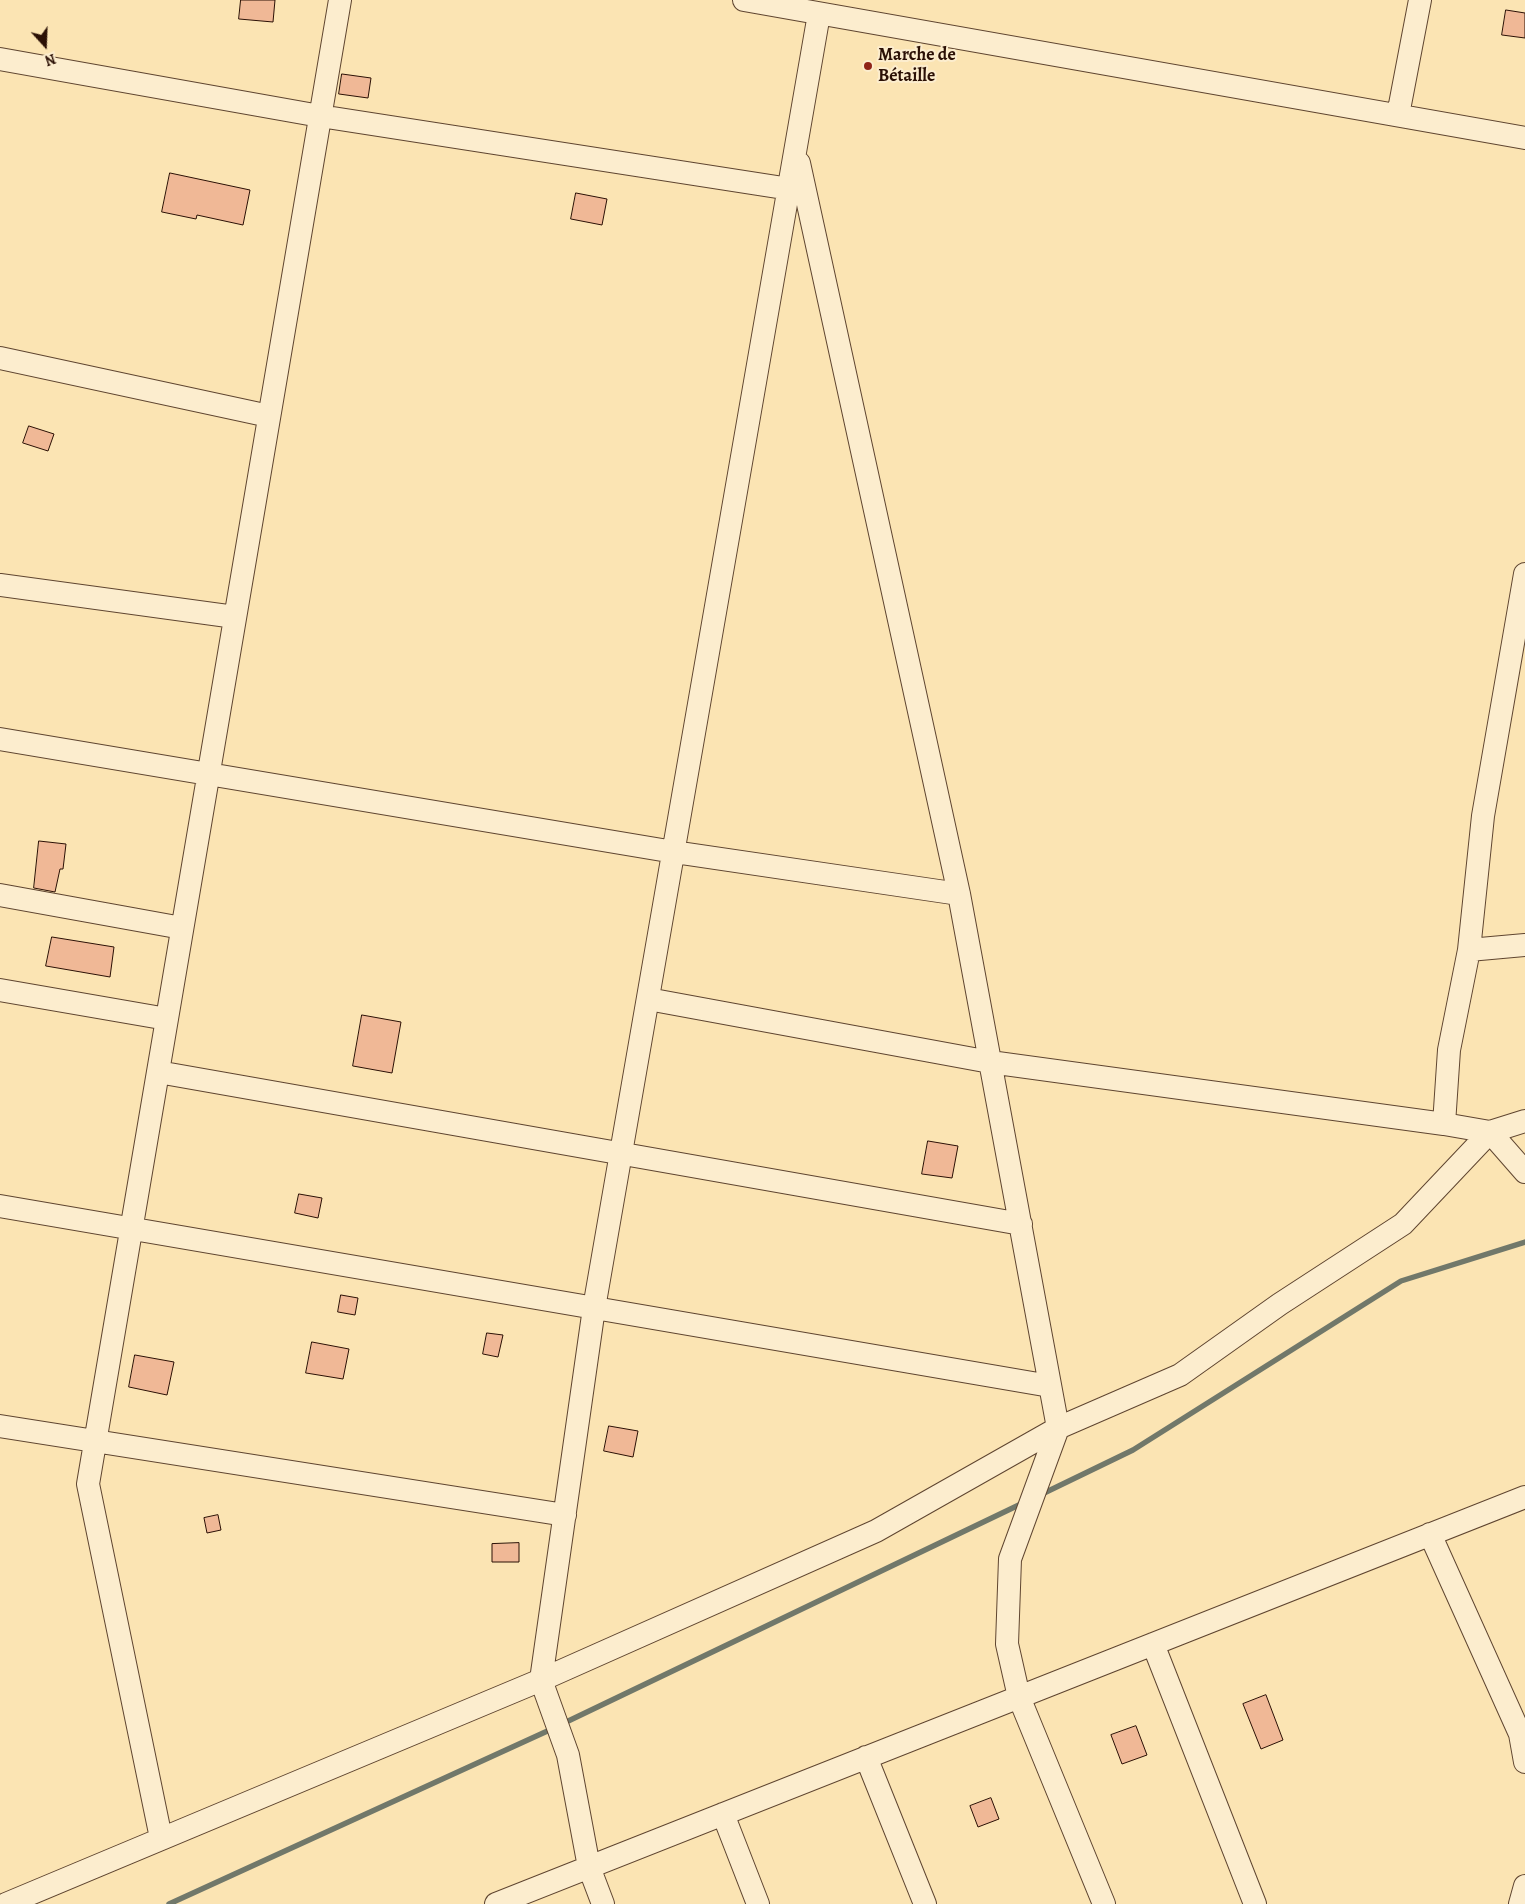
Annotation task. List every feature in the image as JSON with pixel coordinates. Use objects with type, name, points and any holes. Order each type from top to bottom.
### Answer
[{"type":"street","points":[[161,1838],[88,1484],[340,0]]},
{"type":"street","points":[[744,0],[834,10],[1525,138]]},
{"type":"street","points":[[1398,116],[1420,0]]},
{"type":"street","points":[[603,1904],[588,1868],[568,1755],[541,1680],[594,1308],[796,149],[834,10]]},
{"type":"street","points":[[0,60],[320,116],[790,189]]},
{"type":"street","points":[[796,149],[959,894],[1058,1428],[1010,1559],[1007,1644],[1019,1697],[1104,1904]]},
{"type":"street","points":[[0,358],[269,416]]},
{"type":"street","points":[[1444,1124],[1449,1050],[1469,950],[1483,816],[1525,574]]},
{"type":"street","points":[[0,585],[235,617]]},
{"type":"street","points":[[0,739],[674,852],[959,894]]},
{"type":"street","points":[[0,895],[182,928]]},
{"type":"street","points":[[1469,950],[1525,945]]},
{"type":"street","points":[[0,990],[167,1019]]},
{"type":"street","points":[[648,999],[990,1062],[1444,1124],[1490,1132],[1525,1121]]},
{"type":"street","points":[[158,1072],[1020,1224]]},
{"type":"street","points":[[1490,1132],[1525,1172]]},
{"type":"street","points":[[6,1904],[541,1680],[876,1531],[1058,1428],[1180,1375],[1280,1304],[1403,1224],[1490,1132]]},
{"type":"street","points":[[0,1206],[1050,1386]]},
{"type":"street","points":[[0,1426],[565,1515]]},
{"type":"street","points":[[496,1904],[1525,1497]]},
{"type":"street","points":[[1430,1534],[1522,1733],[1525,1762]]},
{"type":"street","points":[[1153,1644],[1255,1904]]},
{"type":"street","points":[[866,1757],[925,1904]]},
{"type":"street","points":[[723,1814],[758,1904]]},
{"type":"street","points":[[1520,1904],[1525,1886]]},
{"type":"building","points":[[241,0],[275,0],[273,22],[239,19]]},
{"type":"building","points":[[1506,10],[1525,13],[1525,38],[1502,35]]},
{"type":"building","points":[[342,74],[371,78],[368,98],[339,94]]},
{"type":"building","points":[[170,173],[250,190],[243,225],[197,215],[196,219],[162,212]]},
{"type":"building","points":[[576,193],[607,199],[602,225],[571,219]]},
{"type":"building","points":[[29,426],[54,434],[48,451],[23,443]]},
{"type":"building","points":[[39,841],[66,844],[63,869],[60,869],[55,892],[34,888]]},
{"type":"building","points":[[52,937],[114,947],[110,977],[46,966]]},
{"type":"building","points":[[362,1015],[401,1022],[392,1073],[353,1066]]},
{"type":"building","points":[[928,1141],[958,1146],[952,1178],[922,1174]]},
{"type":"building","points":[[299,1194],[322,1198],[318,1218],[295,1213]]},
{"type":"building","points":[[341,1295],[358,1298],[355,1315],[338,1312]]},
{"type":"building","points":[[487,1333],[503,1335],[498,1357],[483,1354]]},
{"type":"building","points":[[312,1342],[349,1349],[343,1379],[306,1373]]},
{"type":"building","points":[[135,1355],[174,1362],[167,1395],[129,1387]]},
{"type":"building","points":[[609,1426],[638,1431],[633,1457],[604,1451]]},
{"type":"building","points":[[218,1515],[221,1530],[207,1533],[204,1518]]},
{"type":"building","points":[[519,1543],[519,1562],[492,1562],[492,1544]]},
{"type":"building","points":[[1266,1695],[1283,1740],[1261,1749],[1243,1704]]},
{"type":"building","points":[[1136,1726],[1147,1755],[1122,1764],[1111,1735]]},
{"type":"building","points":[[991,1798],[999,1819],[978,1827],[970,1806]]},
{"type":"waterway","points":[[1040,1495],[1133,1450],[1401,1281],[1525,1242]]},
{"type":"waterway","points":[[562,1724],[1023,1503]]},
{"type":"waterway","points":[[169,1904],[554,1728]]},
{"type":"place","name":"Marche de Bétaille","points":[[868,66]]}]
